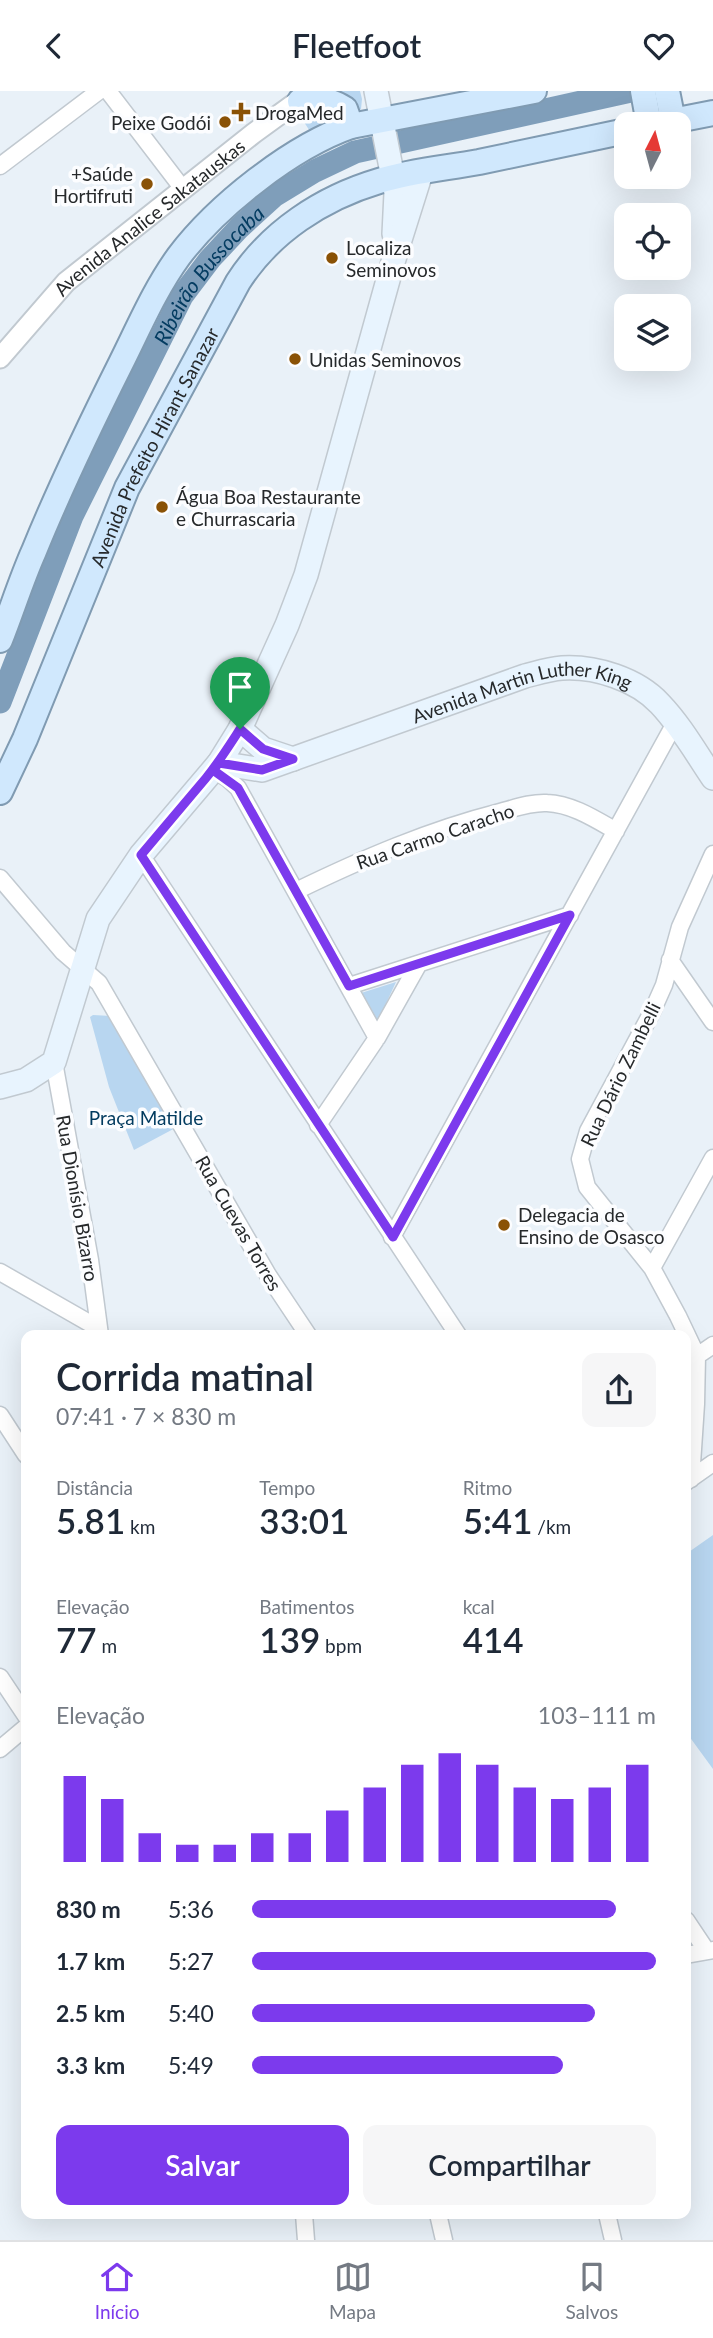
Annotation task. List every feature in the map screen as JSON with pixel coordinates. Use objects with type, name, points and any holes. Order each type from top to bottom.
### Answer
[{"type":"main road","points":[[376,91],[396,193],[393,262]]},
{"type":"main road","points":[[0,640],[6,609],[75,456],[162,281],[180,255],[210,221],[238,195],[287,160],[335,132],[351,126],[382,124],[534,91]]},
{"type":"main road","points":[[305,96],[334,102],[345,109],[351,126]]},
{"type":"main road","points":[[658,111],[713,113]]},
{"type":"main road","name":"Avenida Prefeito Hirant Sanazar","points":[[0,792],[35,715],[127,488],[249,264],[289,225],[328,203],[380,180],[614,133]]},
{"type":"main road","points":[[0,1087],[26,1080],[54,1062],[98,919],[141,855],[216,767],[240,729],[288,625],[306,575],[393,262],[421,173]]},
{"type":"main road","name":"Avenida Martin Luther King","points":[[216,767],[262,770],[525,675],[563,668],[599,673],[633,683],[660,704],[713,778]]},
{"type":"main road","points":[[240,729],[263,749],[293,759]]},
{"type":"street","points":[[0,166],[99,91]]},
{"type":"street","points":[[108,91],[183,189]]},
{"type":"street","name":"Avenida Analice Sakatauskas","points":[[0,358],[66,282],[305,96]]},
{"type":"street","points":[[393,1237],[675,723]]},
{"type":"street","points":[[216,767],[238,788],[377,1038]]},
{"type":"street","name":"Rua Carmo Caracho","points":[[296,891],[357,861],[471,819],[526,805],[545,802],[562,805],[587,814],[616,831]]},
{"type":"street","name":"Rua Dário Zambelli","points":[[685,1330],[652,1268],[587,1187],[580,1160],[588,1131],[664,985],[680,927],[713,854]]},
{"type":"street","points":[[141,855],[455,1330]]},
{"type":"street","name":"Rua Cuevas Torres","points":[[0,878],[82,970],[99,983],[268,1275],[305,1330]]},
{"type":"street","points":[[349,986],[570,915]]},
{"type":"street","points":[[670,960],[713,1022]]},
{"type":"street","points":[[318,1125],[377,1038],[418,965]]},
{"type":"street","name":"Rua Dionísio Bizarro","points":[[54,1062],[90,1260],[99,1330]]},
{"type":"street","points":[[652,1268],[713,1158]]},
{"type":"street","points":[[2,1277],[95,1330]]},
{"type":"street","name":"Rua Dário Zambelli","points":[[691,1343],[697,1356],[691,1452]]},
{"type":"street","points":[[697,1356],[713,1345]]},
{"type":"street","points":[[0,1415],[21,1447]]},
{"type":"street","points":[[691,1479],[713,1463]]},
{"type":"street","points":[[0,1677],[21,1708]]},
{"type":"street","points":[[0,1749],[21,1731]]},
{"type":"street","points":[[691,1927],[709,1950],[691,1954]]},
{"type":"street","points":[[304,2219],[306,2240]]},
{"type":"street","points":[[439,2219],[444,2240]]},
{"type":"street","points":[[608,2219],[613,2240]]},
{"type":"green space","points":[[341,91],[360,91],[361,109],[313,136],[304,122]]},
{"type":"green space","points":[[396,982],[377,1023],[361,993]]},
{"type":"green space","name":"Praça Matilde","points":[[111,1016],[179,1126],[134,1150],[109,1087],[90,1017]]},
{"type":"green space","points":[[713,1535],[713,1769],[691,1739],[691,1550]]},
{"type":"waterway","name":"Ribeirão Bussocaba","points":[[0,702],[72,516],[182,296],[210,259],[239,228],[274,196],[315,171],[355,152],[631,91]]},
{"type":"place","name":"DrogaMed","points":[[241,112]]},
{"type":"place","name":"Peixe Godói","points":[[225,122]]},
{"type":"place","name":"+Saúde Hortifruti","points":[[147,184]]},
{"type":"place","name":"Localiza Seminovos","points":[[332,258]]},
{"type":"place","name":"Unidas Seminovos","points":[[295,359]]},
{"type":"place","name":"Água Boa Restaurante e Churrascaria","points":[[162,507]]},
{"type":"place","name":"Delegacia de Ensino de Osasco","points":[[504,1225]]},
{"type":"route","points":[[240,729],[219,763],[206,778],[141,855],[393,1237],[570,915],[349,986],[238,788],[213,770],[219,763],[262,770],[293,759],[263,749],[240,729]]}]
